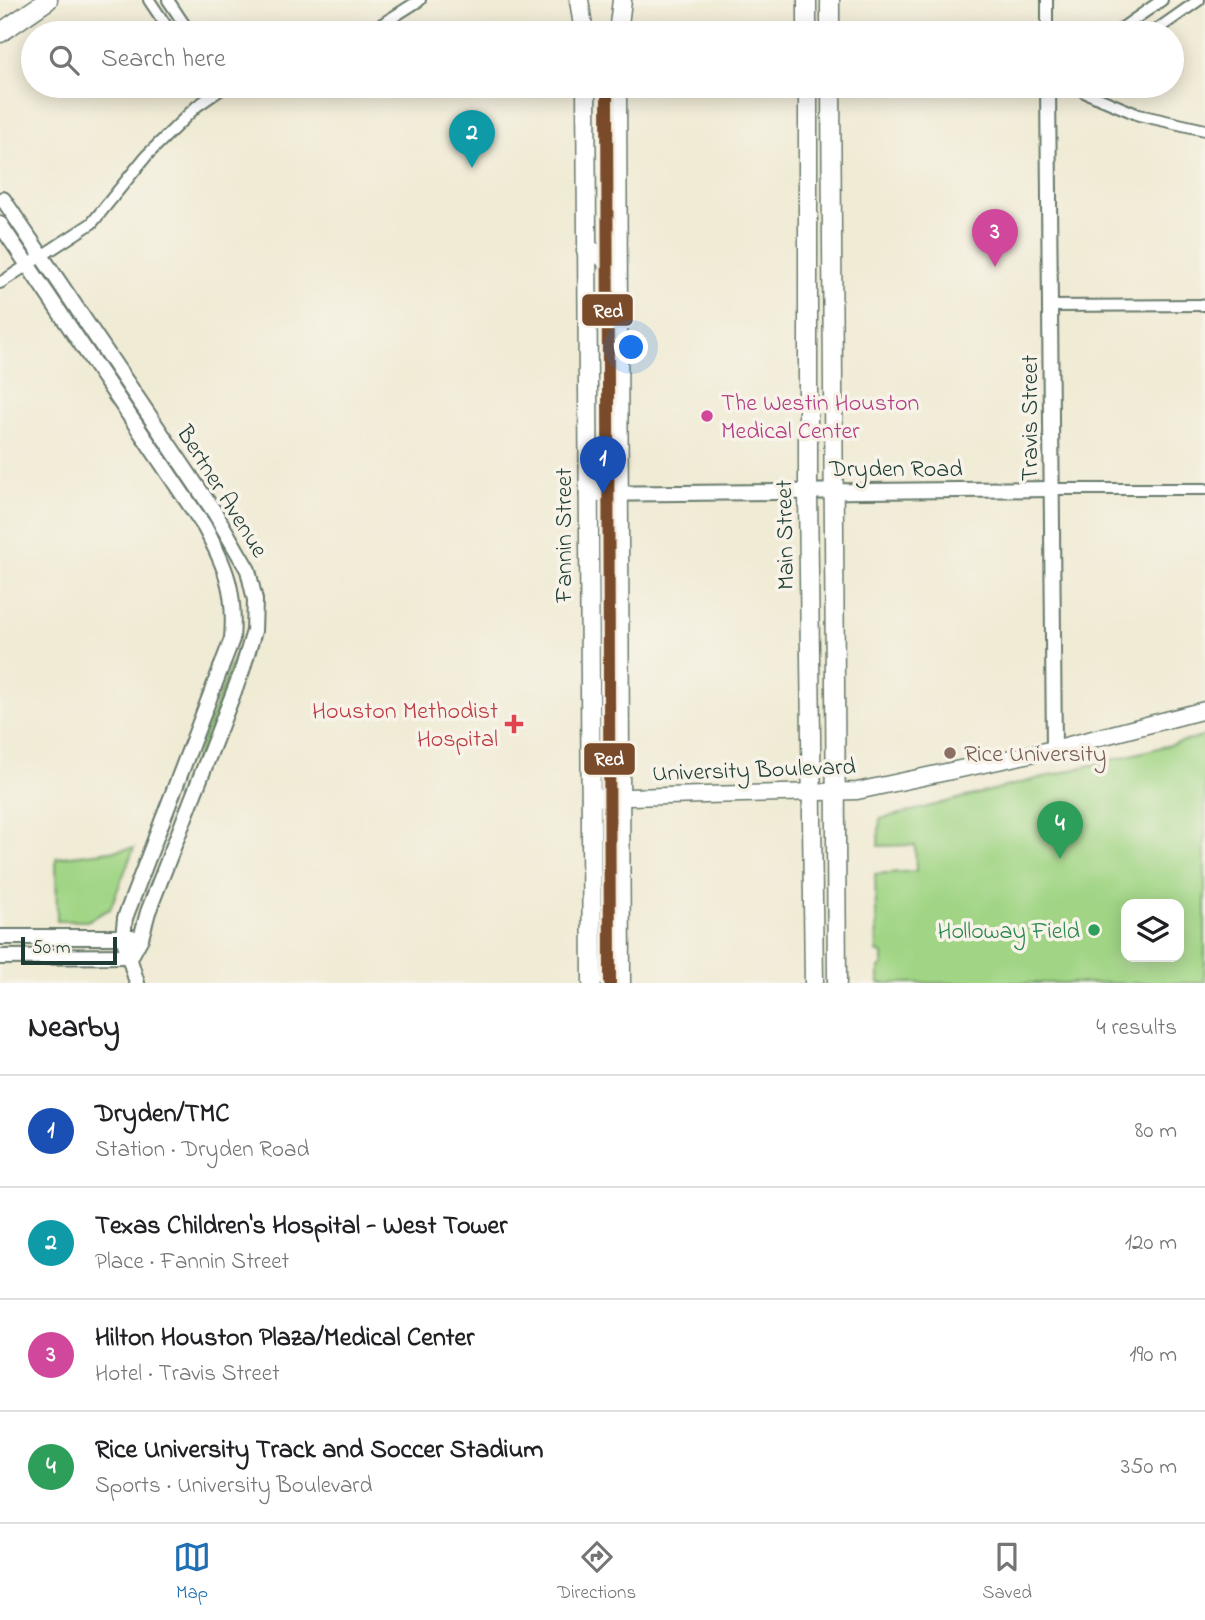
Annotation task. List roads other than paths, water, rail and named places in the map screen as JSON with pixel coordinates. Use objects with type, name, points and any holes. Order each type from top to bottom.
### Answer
[{"type":"main road","points":[[0,33],[48,0]]},
{"type":"main road","points":[[579,0],[582,21]]},
{"type":"main road","points":[[584,21],[585,0]]},
{"type":"main road","points":[[617,0],[618,21]]},
{"type":"main road","points":[[619,21],[622,0]]},
{"type":"main road","points":[[807,0],[807,21]]},
{"type":"main road","points":[[830,0],[830,21]]},
{"type":"main road","name":"Fannin Street","points":[[586,98],[592,983]]},
{"type":"main road","points":[[617,98],[621,983]]},
{"type":"main road","name":"Main Street","points":[[807,98],[808,492],[814,983]]},
{"type":"main road","name":"Main Street","points":[[831,98],[838,983]]},
{"type":"main road","points":[[586,133],[593,148],[595,221],[598,229],[605,234],[618,234]]},
{"type":"main road","points":[[586,250],[599,252],[606,259],[610,269],[611,313],[618,324]]},
{"type":"main road","points":[[586,376],[595,387],[596,467],[604,483],[618,493]]},
{"type":"main road","name":"University Boulevard","points":[[590,798],[857,791],[1054,749],[1205,710]]},
{"type":"street","points":[[149,0],[163,21]]},
{"type":"street","points":[[168,0],[182,21]]},
{"type":"street","points":[[387,21],[420,0]]},
{"type":"street","points":[[1047,0],[1048,21]]},
{"type":"street","points":[[1132,21],[1162,0]]},
{"type":"street","points":[[1169,21],[1199,0]]},
{"type":"street","points":[[0,283],[92,223],[147,155],[202,98]]},
{"type":"street","name":"Travis Street","points":[[1048,98],[1054,749]]},
{"type":"street","points":[[1098,98],[1139,115],[1205,131]]},
{"type":"street","name":"Bertner Avenue","points":[[3,200],[215,513],[248,570],[255,600],[254,631],[242,671],[148,912],[141,938],[131,956]]},
{"type":"street","name":"Bertner Avenue","points":[[0,224],[204,526],[228,572],[235,610],[232,639],[219,680],[138,882],[125,918],[123,937]]},
{"type":"street","points":[[1051,306],[1205,305]]},
{"type":"street","name":"Dryden Road","points":[[587,494],[1205,489]]},
{"type":"street","points":[[0,937],[141,938]]},
{"type":"street","points":[[123,937],[131,956],[137,983]]},
{"type":"street","points":[[0,957],[131,956]]},
{"type":"place","name":"Texas Children's Hospital - West Tower","points":[[472,168]]},
{"type":"place","name":"Hilton Houston Plaza/Medical Center","points":[[995,267]]},
{"type":"place","name":"The Westin Houston Medical Center","points":[[707,416]]},
{"type":"place","name":"Dryden/TMC","points":[[603,494]]},
{"type":"place","name":"Houston Methodist Hospital","points":[[514,724]]},
{"type":"place","name":"Rice University","points":[[950,753]]},
{"type":"place","name":"Rice University Track and Soccer Stadium","points":[[1060,859]]},
{"type":"place","name":"Holloway Field","points":[[1094,930]]}]
